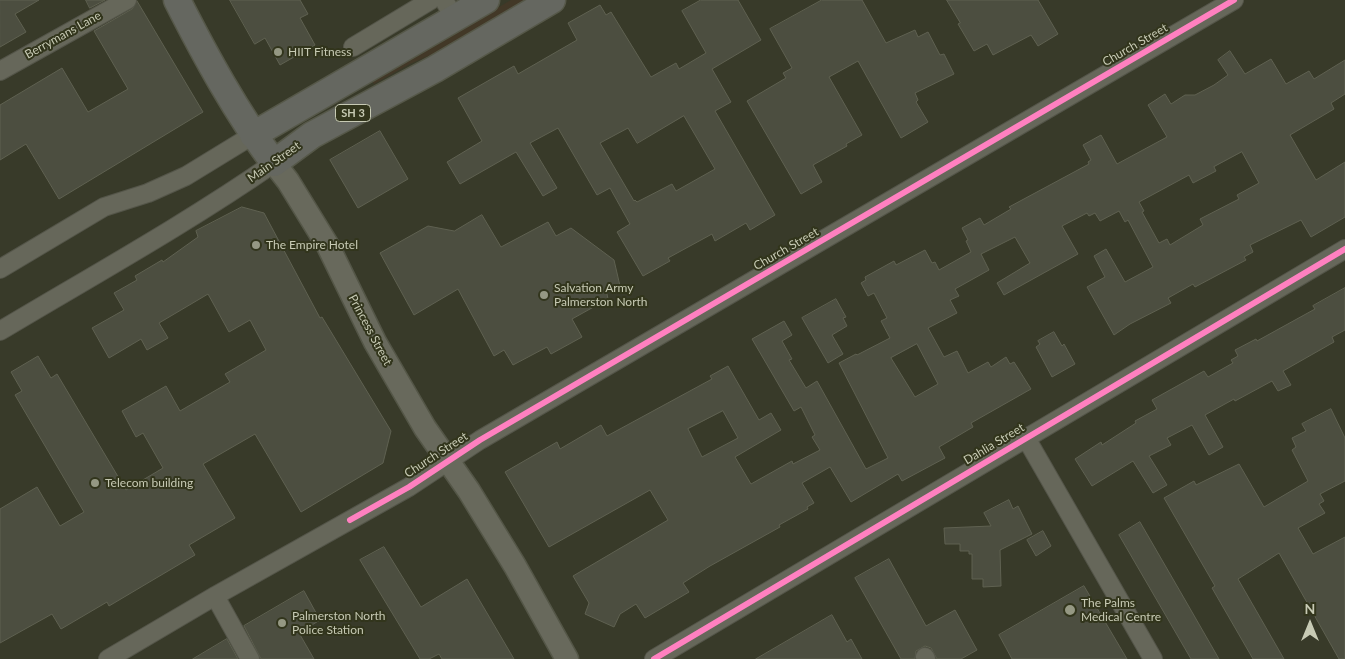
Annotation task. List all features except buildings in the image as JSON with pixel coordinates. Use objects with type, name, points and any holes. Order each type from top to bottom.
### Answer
[{"type":"highway","name":"Princess Street","points":[[177,0],[200,46],[238,113],[274,163]]},
{"type":"highway","name":"SH 3","points":[[253,136],[449,9],[486,0]]},
{"type":"highway","name":"Main Street","points":[[274,163],[312,136],[435,69],[552,0]]},
{"type":"main road","name":"Princess Street","points":[[274,163],[288,181],[328,246],[375,342],[425,428],[470,491],[567,659]]},
{"type":"street","name":"Berrymans Lane","points":[[0,71],[126,0]]},
{"type":"street","points":[[354,47],[431,0]]},
{"type":"street","name":"Church Street","points":[[108,659],[215,596],[409,487],[480,440],[1234,0]]},
{"type":"street","points":[[0,269],[104,207],[148,193],[186,176],[253,136]]},
{"type":"street","name":"Main Street","points":[[0,331],[144,246],[274,163]]},
{"type":"street","name":"Dahlia Street","points":[[654,659],[1345,249]]},
{"type":"street","points":[[1026,438],[1153,659]]},
{"type":"street","points":[[215,596],[250,659]]},
{"type":"shaded area","points":[[511,0],[530,0],[449,47],[410,64],[374,84],[372,81]]},
{"type":"cycle path","points":[[350,520],[409,487],[480,440],[1234,0]]},
{"type":"cycle path","points":[[654,659],[1345,249]]},
{"type":"place","name":"HIIT Fitness","points":[[278,52]]},
{"type":"place","name":"The Empire Hotel","points":[[256,245]]},
{"type":"place","name":"Salvation Army Palmerston North","points":[[544,295]]},
{"type":"place","name":"Telecom building","points":[[95,483]]},
{"type":"place","name":"The Palms Medical Centre","points":[[1070,610]]},
{"type":"place","name":"Palmerston North Police Station","points":[[282,623]]}]
